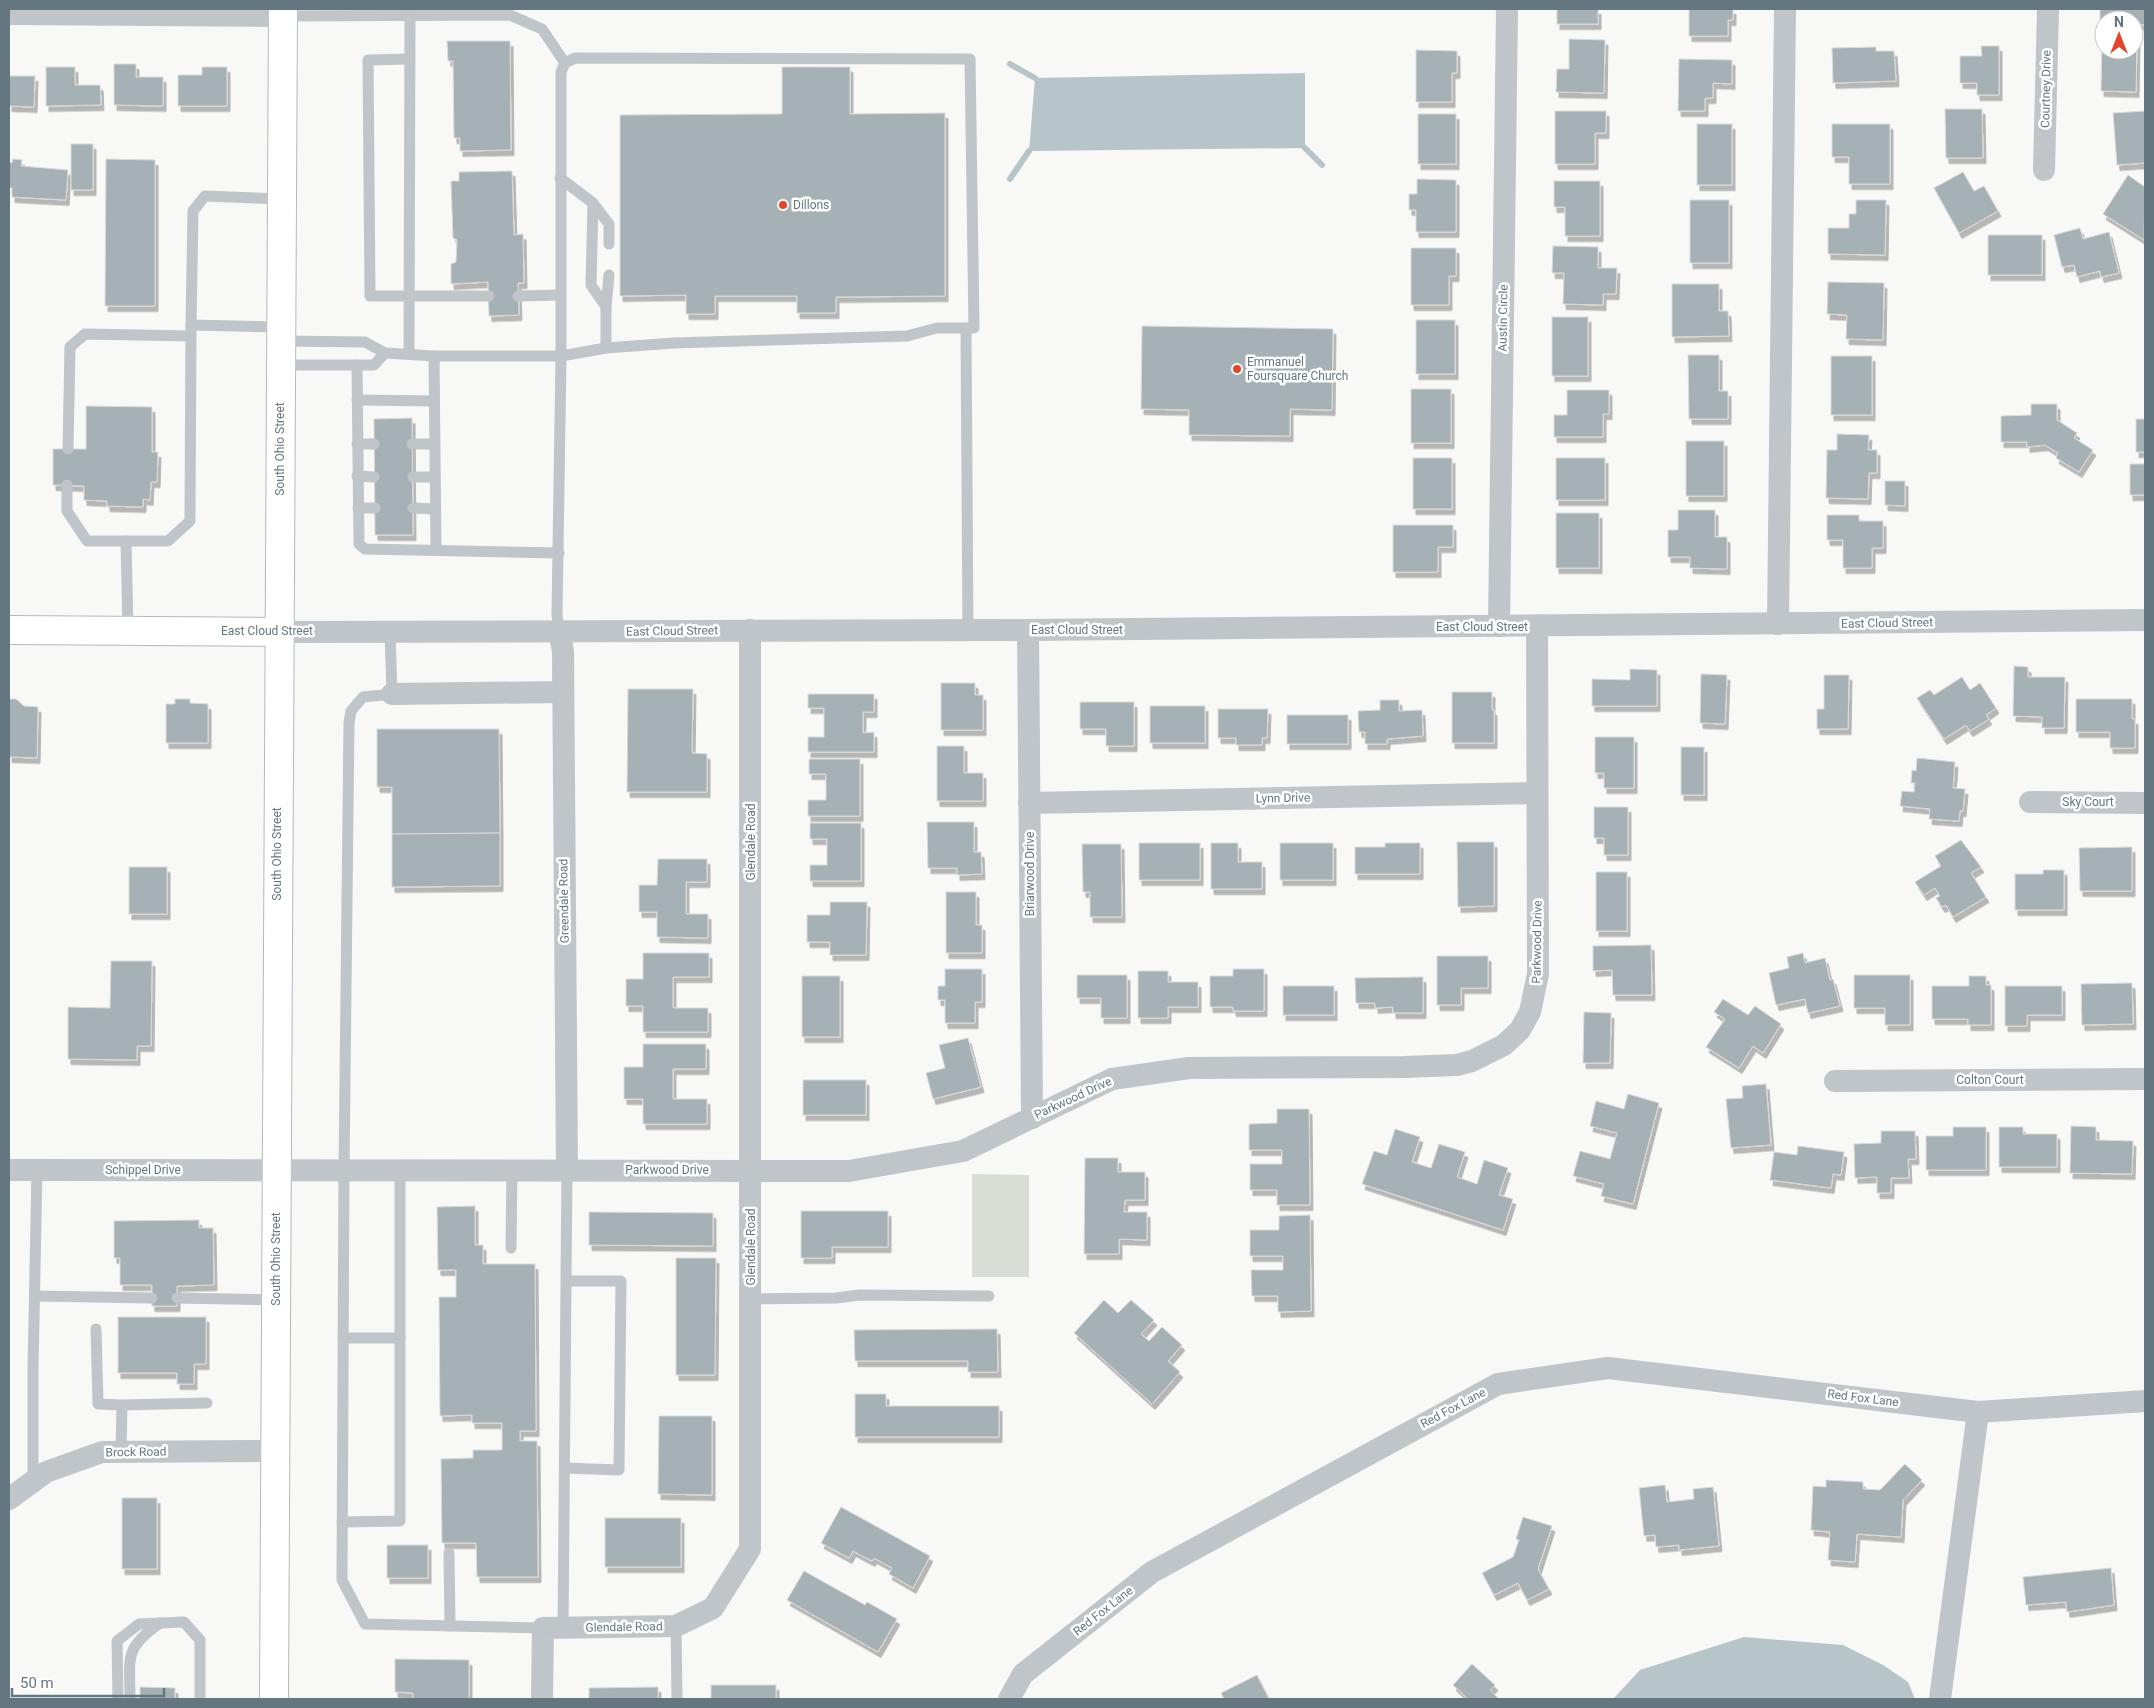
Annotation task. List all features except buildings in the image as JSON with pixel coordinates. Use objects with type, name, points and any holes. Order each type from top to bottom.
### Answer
[{"type":"main road","name":"South Ohio Street","points":[[274,1699],[278,632],[283,12]]},
{"type":"main road","name":"East Cloud Street","points":[[9,630],[278,632]]},
{"type":"street","name":"Austin Circle","points":[[1499,626],[1507,9]]},
{"type":"street","points":[[1778,624],[1785,9]]},
{"type":"street","name":"Courtney Drive","points":[[2044,170],[2048,9]]},
{"type":"street","points":[[9,14],[283,12]]},
{"type":"street","name":"East Cloud Street","points":[[278,632],[968,631],[2145,620]]},
{"type":"street","name":"Parkwood Drive","points":[[276,1170],[567,1169],[849,1171],[963,1151],[1112,1078],[1189,1068],[1457,1065],[1486,1056],[1504,1045],[1520,1030],[1530,1012],[1538,974],[1537,627]]},
{"type":"street","name":"Glendale Road","points":[[553,1628],[676,1626],[713,1608],[750,1549],[750,630]]},
{"type":"street","name":"Briarwood Drive","points":[[1028,630],[1032,1118]]},
{"type":"street","name":"Greendale Road","points":[[560,632],[563,651],[567,1169]]},
{"type":"street","points":[[392,694],[562,692]]},
{"type":"street","name":"Lynn Drive","points":[[1030,803],[1536,793]]},
{"type":"street","name":"Sky Court","points":[[2030,802],[2145,803]]},
{"type":"street","name":"Colton Court","points":[[1835,1081],[2145,1079]]},
{"type":"street","name":"Schippel Drive","points":[[9,1170],[276,1170]]},
{"type":"street","name":"Red Fox Lane","points":[[1009,1699],[1023,1674],[1152,1572],[1498,1384],[1608,1368],[1978,1412],[2145,1401]]},
{"type":"street","points":[[1940,1699],[1978,1412]]},
{"type":"street","name":"Brock Road","points":[[9,1500],[46,1472],[102,1452],[275,1452]]},
{"type":"street","points":[[542,1699],[553,1628]]},
{"type":"lane","points":[[283,12],[410,16],[510,15],[542,29],[565,63]]},
{"type":"lane","points":[[409,354],[410,16]]},
{"type":"lane","points":[[280,345],[365,342],[385,353],[434,356],[561,356],[606,348],[674,343],[907,336],[937,328],[974,328],[970,59],[574,58],[565,63],[561,72],[561,356],[559,553],[556,614],[560,632]]},
{"type":"lane","points":[[409,59],[368,60],[370,296],[489,296]]},
{"type":"lane","points":[[560,178],[593,203],[609,224],[609,244]]},
{"type":"lane","points":[[67,485],[67,511],[87,541],[168,541],[190,521],[193,211],[205,196],[281,199]]},
{"type":"lane","points":[[593,203],[591,285],[606,307]]},
{"type":"lane","points":[[606,348],[606,307],[609,275]]},
{"type":"lane","points":[[518,296],[560,295]]},
{"type":"lane","points":[[966,328],[968,631]]},
{"type":"lane","points":[[68,449],[70,347],[85,334],[191,331],[280,345],[357,365],[374,365],[385,353]]},
{"type":"lane","points":[[434,356],[436,549]]},
{"type":"lane","points":[[357,365],[358,544],[365,549],[559,553]]},
{"type":"lane","points":[[357,400],[434,400]]},
{"type":"lane","points":[[358,444],[374,444]]},
{"type":"lane","points":[[412,444],[434,444]]},
{"type":"lane","points":[[358,476],[374,477]]},
{"type":"lane","points":[[413,477],[434,478]]},
{"type":"lane","points":[[358,508],[375,508]]},
{"type":"lane","points":[[413,508],[435,508]]},
{"type":"lane","points":[[126,541],[128,631]]},
{"type":"lane","points":[[390,631],[392,694],[363,697],[351,711],[349,723],[342,1580],[365,1624],[553,1628],[565,1468],[567,1169]]},
{"type":"lane","points":[[342,1522],[400,1521],[400,1169]]},
{"type":"lane","points":[[511,1248],[512,1169]]},
{"type":"lane","points":[[33,1482],[34,1296],[38,1170]]},
{"type":"lane","points":[[565,1468],[619,1470],[620,1460],[621,1281],[567,1281]]},
{"type":"lane","points":[[751,1299],[836,1298],[859,1294],[989,1296]]},
{"type":"lane","points":[[34,1296],[152,1298]]},
{"type":"lane","points":[[177,1298],[276,1300]]},
{"type":"lane","points":[[96,1329],[98,1404],[207,1403]]},
{"type":"lane","points":[[343,1338],[400,1338]]},
{"type":"lane","points":[[121,1452],[122,1404]]},
{"type":"lane","points":[[449,1553],[450,1626]]},
{"type":"lane","points":[[130,1699],[130,1652],[142,1636],[161,1622]]},
{"type":"lane","points":[[118,1699],[117,1641],[139,1624],[161,1622],[184,1622],[200,1640],[200,1699]]},
{"type":"lane","points":[[676,1626],[677,1699]]},
{"type":"shaded area","points":[[1305,73],[1305,148],[1029,151],[1035,78]]},
{"type":"shaded area","points":[[972,1174],[1029,1175],[1029,1277],[972,1277]]},
{"type":"shaded area","points":[[1744,1637],[1843,1645],[1883,1665],[1908,1682],[1915,1699],[1613,1699],[1640,1670]]},
{"type":"waterway","points":[[1010,64],[1035,78]]},
{"type":"waterway","points":[[1305,148],[1322,165]]},
{"type":"waterway","points":[[1010,179],[1029,151]]},
{"type":"place","name":"Dillons","points":[[783,205]]},
{"type":"place","name":"Emmanuel Foursquare Church","points":[[1237,369]]}]
